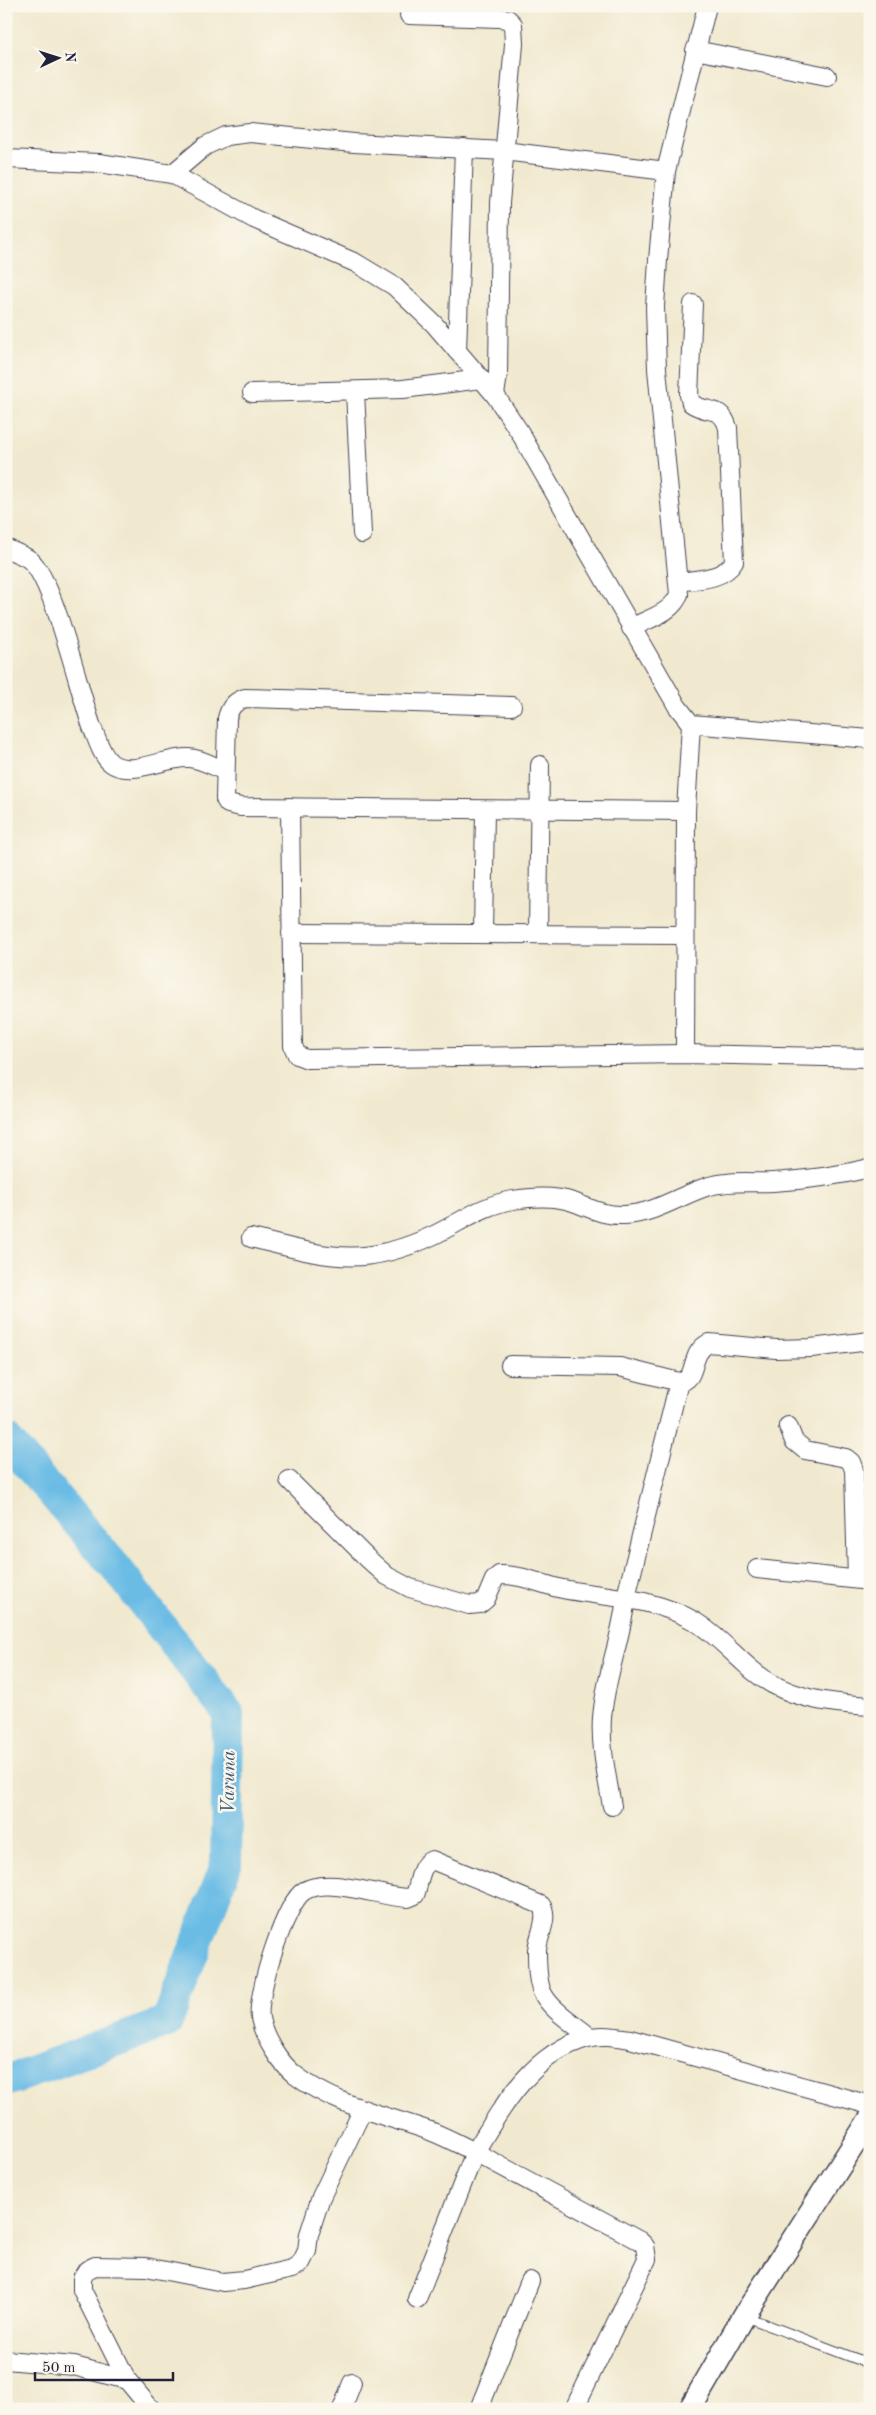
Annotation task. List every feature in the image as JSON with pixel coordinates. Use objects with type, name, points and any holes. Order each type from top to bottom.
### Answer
[{"type":"street","points":[[631,628],[670,608],[676,602],[679,594],[657,370],[658,260],[666,172],[707,6]]},
{"type":"street","points":[[409,15],[473,12],[508,19],[513,24],[514,44],[504,151],[499,245],[498,375],[495,396]]},
{"type":"street","points":[[695,50],[827,76]]},
{"type":"street","points":[[172,174],[205,146],[226,136],[250,133],[354,143],[504,151],[666,172]]},
{"type":"street","points":[[457,350],[464,148]]},
{"type":"street","points":[[6,159],[100,163],[172,174],[254,219],[356,263],[394,286],[434,324],[495,396],[520,431],[631,628],[677,706],[691,724],[686,811],[685,1054]]},
{"type":"street","points":[[678,582],[720,575],[728,571],[734,562],[728,428],[725,416],[719,412],[698,408],[691,403],[689,395],[693,304]]},
{"type":"street","points":[[252,393],[403,389],[481,379]]},
{"type":"street","points":[[355,391],[362,534]]},
{"type":"street","points":[[6,548],[30,560],[43,576],[52,597],[82,698],[102,750],[110,763],[120,768],[143,767],[187,758],[203,761],[225,771]]},
{"type":"street","points":[[512,706],[245,698],[236,701],[230,708],[227,718],[224,794],[228,804],[241,808],[290,806],[540,811],[686,811]]},
{"type":"street","points":[[691,724],[870,739]]},
{"type":"street","points":[[538,934],[540,765]]},
{"type":"street","points":[[290,806],[293,1046],[297,1056],[307,1060],[685,1054],[870,1058]]},
{"type":"street","points":[[483,934],[485,810]]},
{"type":"street","points":[[291,934],[685,935]]},
{"type":"street","points":[[250,1238],[326,1256],[357,1258],[396,1250],[437,1233],[485,1207],[514,1200],[562,1199],[606,1215],[641,1214],[709,1186],[735,1182],[788,1181],[836,1176],[870,1168]]},
{"type":"street","points":[[510,1365],[620,1367],[679,1382],[686,1382],[690,1378],[696,1354],[700,1347],[709,1343],[776,1349],[811,1348],[870,1341]]},
{"type":"street","points":[[612,1806],[603,1752],[602,1720],[610,1670],[623,1621],[626,1597],[679,1382]]},
{"type":"street","points":[[756,1569],[863,1580],[852,1462],[846,1458],[805,1450],[794,1441],[788,1426]]},
{"type":"street","points":[[289,1480],[387,1576],[410,1588],[469,1605],[480,1604],[486,1599],[494,1580],[499,1574],[508,1574],[560,1588],[626,1597],[652,1604],[694,1621],[755,1672],[780,1688],[804,1698],[830,1703],[870,1706]]},
{"type":"street","points":[[574,2409],[647,2259],[647,2252],[640,2241],[475,2152],[433,2132],[363,2109],[320,2092],[293,2074],[272,2047],[260,2017],[262,1989],[279,1935],[290,1910],[302,1892],[317,1886],[336,1886],[408,1898],[415,1895],[422,1868],[426,1862],[432,1860],[542,1905],[544,1918],[537,1950],[538,1979],[542,1992],[549,2003],[590,2037]]},
{"type":"street","points":[[417,2299],[475,2152],[504,2104],[524,2079],[565,2046],[590,2037],[630,2039],[870,2105]]},
{"type":"street","points":[[151,2409],[127,2380],[82,2290],[82,2278],[87,2270],[95,2266],[146,2267],[223,2282],[244,2280],[292,2269],[301,2263],[307,2251],[309,2234],[318,2204],[363,2109]]},
{"type":"street","points":[[690,2409],[744,2316],[870,2119]]},
{"type":"street","points":[[479,2409],[530,2280]]},
{"type":"street","points":[[6,2360],[74,2366],[127,2380]]},
{"type":"street","points":[[342,2409],[352,2383]]},
{"type":"lane","points":[[744,2316],[870,2364]]},
{"type":"waterway","name":"Varuna","points":[[6,1439],[118,1570],[228,1713],[226,1865],[167,2022],[6,2081]]}]
